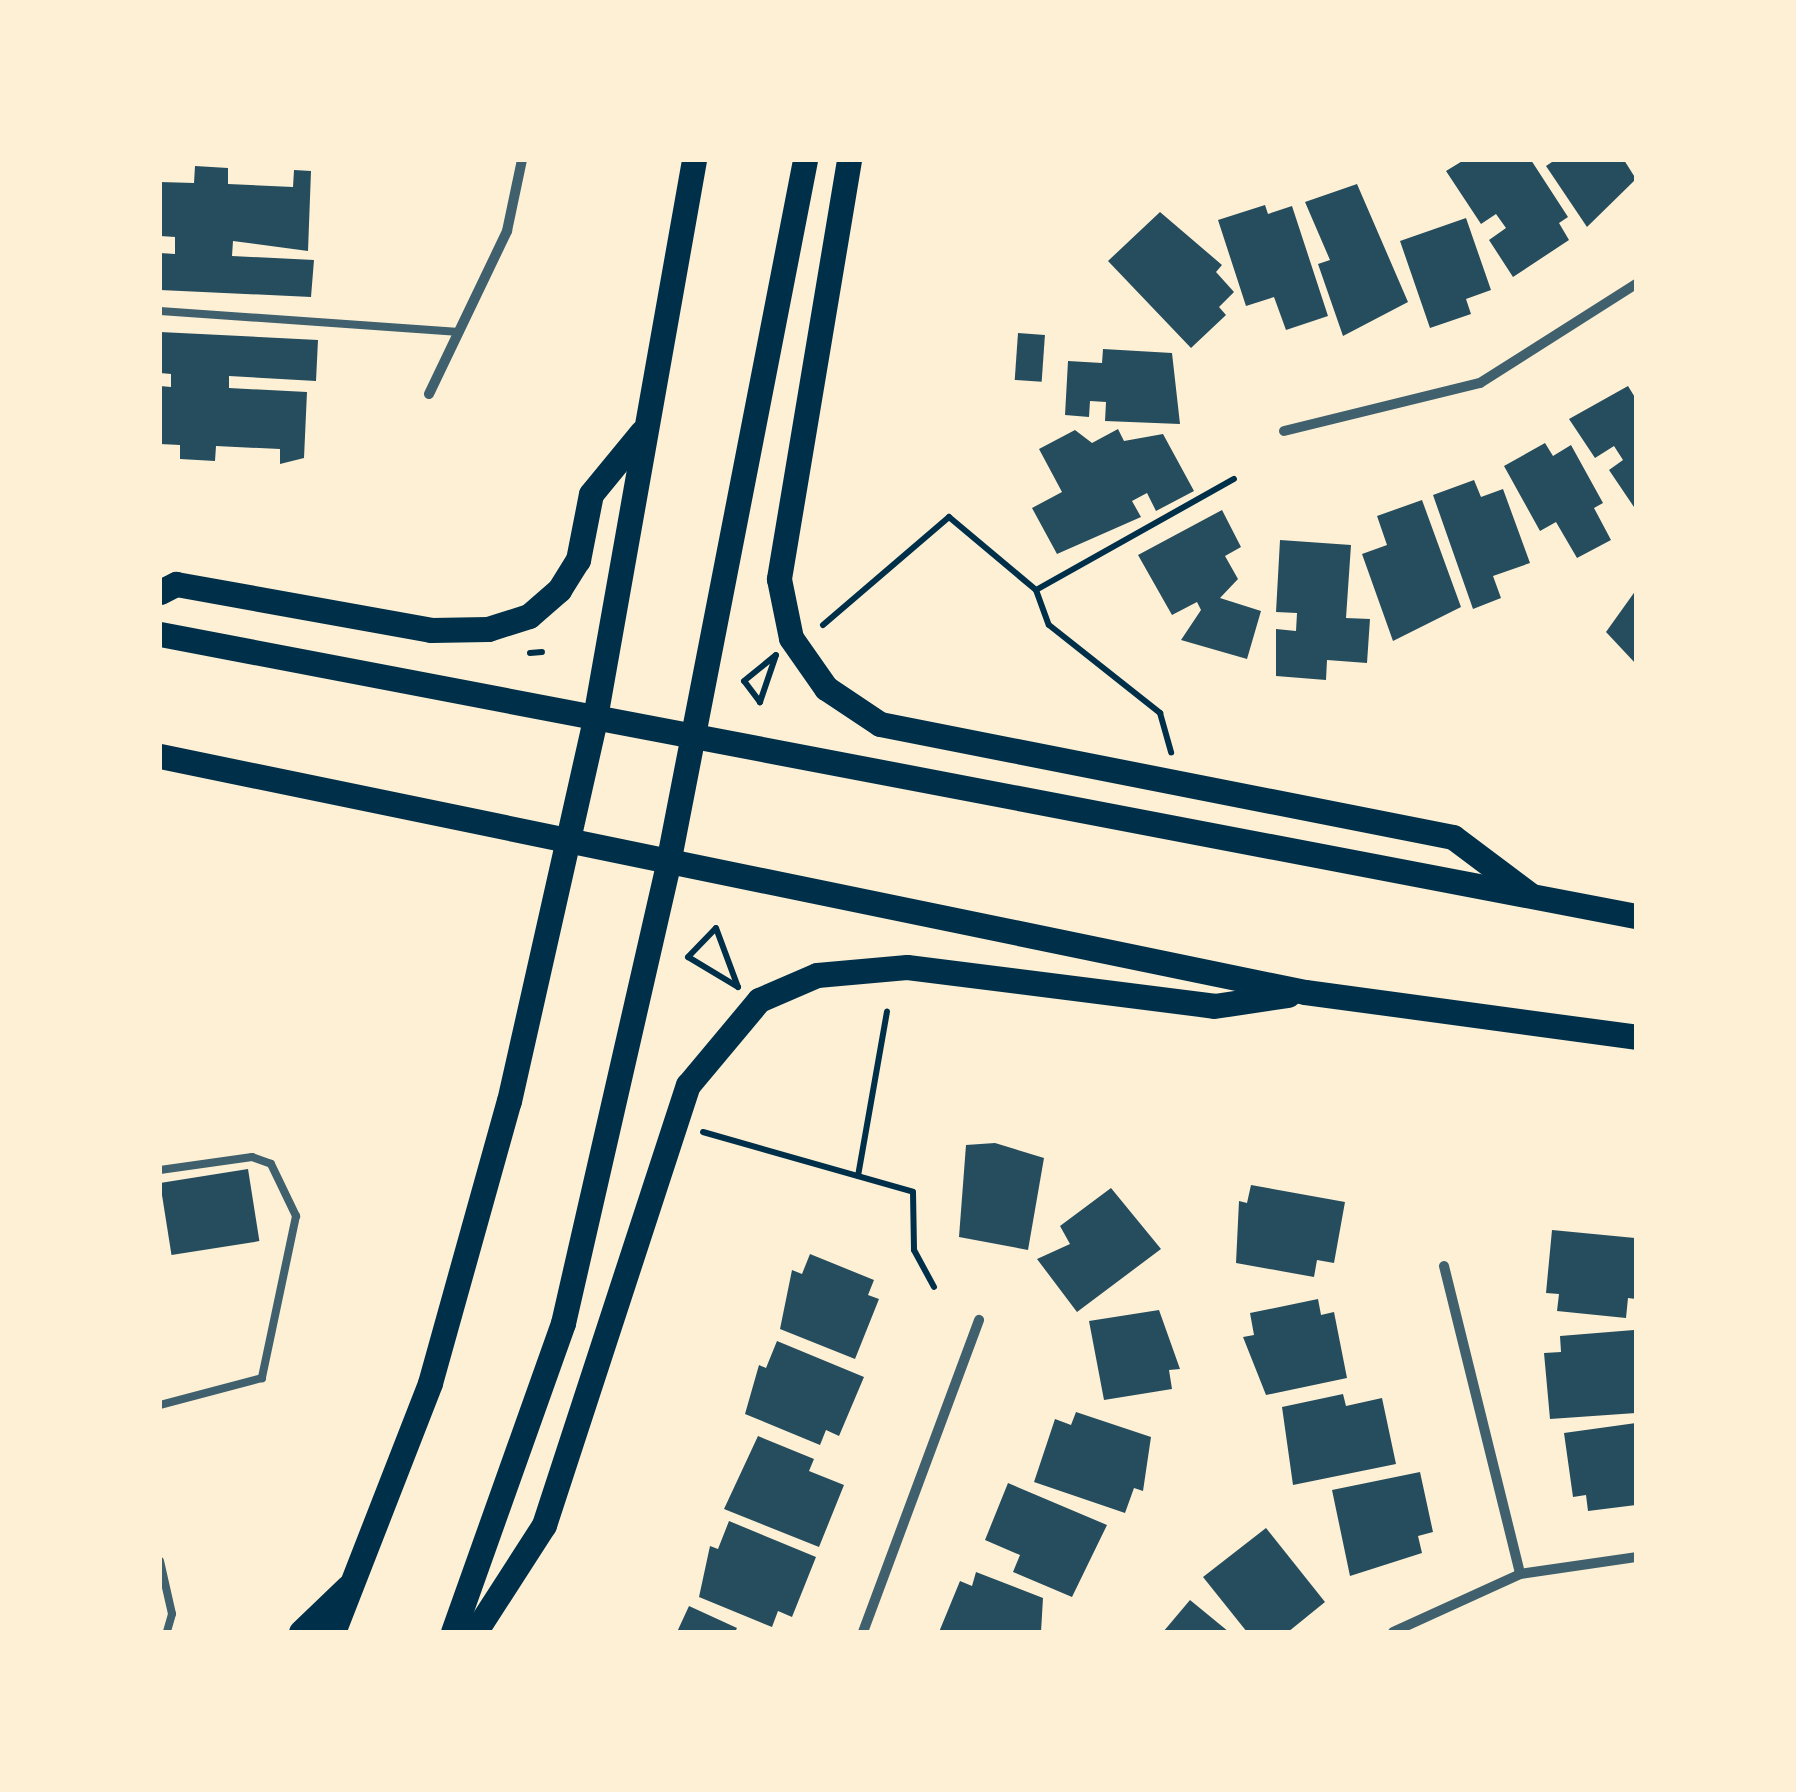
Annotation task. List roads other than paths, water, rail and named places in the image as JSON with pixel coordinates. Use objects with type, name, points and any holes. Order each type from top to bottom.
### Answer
[{"type":"main road","points":[[334,1632],[356,1580],[481,1212],[594,723],[694,160]]},
{"type":"main road","points":[[453,1632],[563,1323],[668,863],[805,160]]},
{"type":"main road","points":[[849,160],[779,579],[791,638],[826,688],[880,724],[1453,837],[1534,897]]},
{"type":"main road","points":[[160,592],[176,584],[431,630],[488,629],[529,616],[578,560],[591,494],[645,428]]},
{"type":"main road","points":[[160,634],[691,742],[1636,916]]},
{"type":"main road","points":[[160,756],[567,844],[1305,992],[1636,1037]]},
{"type":"main road","points":[[475,1632],[544,1525],[688,1085],[759,1000],[817,975],[907,967],[1214,1006],[1305,992]]},
{"type":"main road","points":[[301,1632],[356,1580]]},
{"type":"street","points":[[429,394],[508,231],[522,160]]},
{"type":"street","points":[[1284,431],[1480,383],[1636,284]]},
{"type":"street","points":[[1444,1266],[1520,1574]]},
{"type":"street","points":[[863,1632],[980,1320]]},
{"type":"street","points":[[1393,1632],[1520,1574],[1636,1557]]},
{"type":"lane","points":[[160,311],[459,332]]},
{"type":"lane","points":[[160,1170],[252,1157],[277,1173],[296,1216],[262,1378],[160,1405]]},
{"type":"lane","points":[[160,1561],[172,1614],[167,1632]]}]
